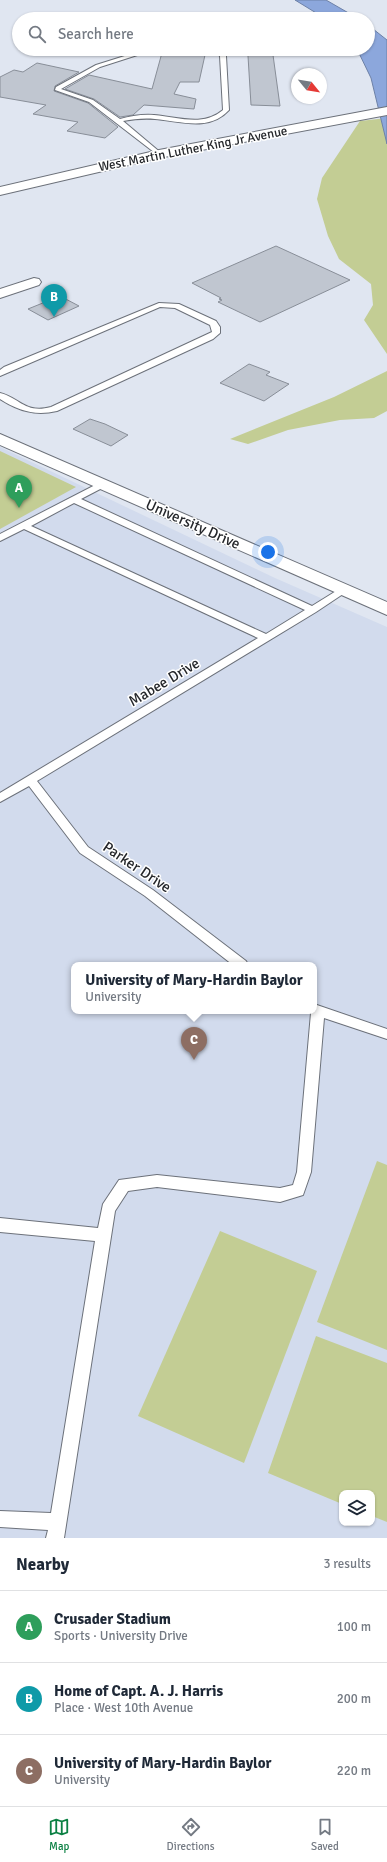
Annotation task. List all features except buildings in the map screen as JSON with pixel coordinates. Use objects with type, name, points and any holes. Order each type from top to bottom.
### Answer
[{"type":"street","name":"West Martin Luther King Jr Avenue","points":[[0,191],[159,154],[311,126],[387,110]]},
{"type":"street","points":[[0,294],[34,282]]},
{"type":"street","name":"University Drive","points":[[0,439],[387,608]]},
{"type":"lane","points":[[130,56],[98,66],[58,88],[58,90],[63,93],[91,101],[159,154]]},
{"type":"lane","points":[[118,121],[144,117],[190,122],[209,120],[222,114],[226,110],[223,56]]},
{"type":"lane","points":[[0,374],[21,363],[159,305],[176,306],[213,323],[216,328],[216,333],[210,337],[43,413],[35,412],[0,395]]},
{"type":"lane","points":[[0,405],[8,400]]},
{"type":"lane","points":[[0,538],[103,484]]},
{"type":"lane","points":[[74,499],[313,610]]},
{"type":"lane","points":[[24,526],[266,638]]},
{"type":"lane","name":"Mabee Drive","points":[[0,798],[344,590]]},
{"type":"lane","name":"Parker Drive","points":[[30,780],[84,850],[149,893],[238,962]]},
{"type":"lane","points":[[317,1010],[387,1034]]},
{"type":"lane","points":[[0,1519],[55,1530],[108,1209],[124,1185],[157,1181],[280,1195],[298,1190],[304,1172],[316,1014]]},
{"type":"lane","points":[[0,1225],[103,1235]]},
{"type":"shaded area","points":[[0,447],[275,578],[387,627],[387,1538],[0,1538]]},
{"type":"green space","points":[[387,118],[387,354],[364,320],[373,305],[371,284],[339,259],[328,236],[317,199],[322,178],[360,121]]},
{"type":"green space","points":[[387,371],[387,411],[374,418],[340,420],[288,430],[248,444],[230,439],[334,397]]},
{"type":"green space","points":[[0,451],[76,487],[0,529]]},
{"type":"green space","points":[[377,1161],[387,1165],[387,1350],[317,1322]]},
{"type":"green space","points":[[220,1231],[317,1271],[244,1463],[138,1416]]},
{"type":"green space","points":[[316,1336],[387,1363],[387,1522],[375,1517],[375,1490],[339,1490],[339,1503],[268,1473]]},
{"type":"water","points":[[295,0],[326,0],[347,12],[315,12]]},
{"type":"water","points":[[375,31],[387,40],[387,144],[371,78],[360,56],[375,56]]},
{"type":"place","name":"Home of Capt. A. J. Harris","points":[[54,317]]},
{"type":"place","name":"Crusader Stadium","points":[[19,508]]},
{"type":"place","name":"University of Mary-Hardin Baylor","points":[[194,1060]]}]
